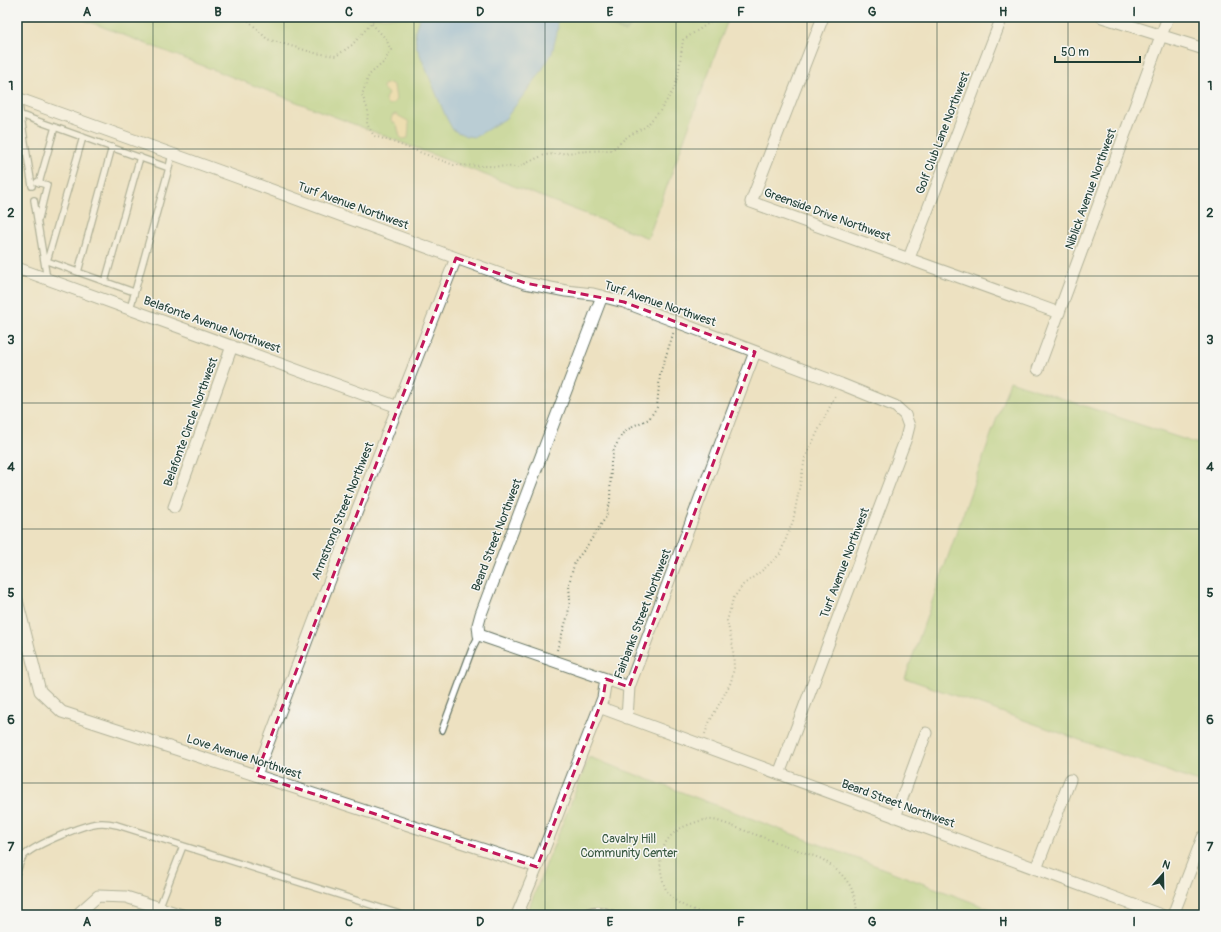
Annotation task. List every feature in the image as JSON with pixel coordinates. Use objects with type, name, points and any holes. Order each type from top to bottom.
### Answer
[{"type":"street","name":"Greenside Drive Northwest","points":[[823,17],[751,202],[1059,313]]},
{"type":"street","name":"Golf Club Lane Northwest","points":[[909,258],[1002,17]]},
{"type":"street","points":[[1102,17],[1204,49]]},
{"type":"street","name":"Niblick Avenue Northwest","points":[[1038,369],[1168,17]]},
{"type":"street","name":"Turf Avenue Northwest","points":[[18,98],[525,283],[566,292],[593,294],[624,302],[895,406],[905,415],[909,426],[906,438],[780,774]]},
{"type":"street","name":"Armstrong Street Northwest","points":[[256,775],[321,602],[456,258]]},
{"type":"street","name":"Belafonte Avenue Northwest","points":[[17,268],[398,407]]},
{"type":"street","name":"Beard Street Northwest","points":[[479,635],[478,625],[481,614],[602,296]]},
{"type":"street","name":"Belafonte Circle Northwest","points":[[174,507],[232,346]]},
{"type":"street","name":"Fairbanks Street Northwest","points":[[627,718],[629,687],[755,352]]},
{"type":"street","name":"Love Avenue Northwest","points":[[17,600],[40,691],[62,712],[537,867]]},
{"type":"street","points":[[479,635],[629,687]]},
{"type":"street","points":[[521,914],[537,867],[603,698],[606,679]]},
{"type":"street","points":[[599,707],[627,718]]},
{"type":"street","name":"Beard Street Northwest","points":[[627,718],[1161,915]]},
{"type":"street","points":[[895,817],[926,733]]},
{"type":"street","points":[[1036,869],[1070,780]]},
{"type":"street","points":[[1173,915],[1203,837]]},
{"type":"street","points":[[78,915],[98,896],[126,897],[182,915]]},
{"type":"lane","points":[[18,98],[19,115],[32,186]]},
{"type":"lane","points":[[19,115],[169,168]]},
{"type":"lane","points":[[39,183],[55,127]]},
{"type":"lane","points":[[46,260],[83,137]]},
{"type":"lane","points":[[78,272],[112,147]]},
{"type":"lane","points":[[130,309],[172,154]]},
{"type":"lane","points":[[105,282],[140,157]]},
{"type":"lane","points":[[31,180],[47,186],[38,221]]},
{"type":"lane","points":[[34,200],[46,260],[47,279]]},
{"type":"lane","points":[[46,260],[134,292]]},
{"type":"lane","points":[[442,730],[472,649],[479,635]]},
{"type":"lane","points":[[17,872],[23,857],[34,848],[91,824],[105,823],[117,825],[403,915]]},
{"type":"lane","points":[[159,908],[182,846]]},
{"type":"lane","points":[[578,915],[588,910],[600,909],[617,915]]},
{"type":"path","points":[[241,17],[249,21],[267,39],[336,56],[352,45],[377,17]]},
{"type":"path","points":[[372,24],[386,39],[391,50],[384,62],[369,76],[362,95],[368,110],[367,124],[374,136],[454,166],[518,167],[544,155],[612,150],[628,136],[644,126],[660,111],[674,89],[678,76],[683,40],[712,21],[713,17]]},
{"type":"path","points":[[553,661],[564,632],[568,615],[571,572],[576,561],[606,516],[610,501],[611,462],[614,449],[622,434],[633,426],[649,419],[657,407],[660,374],[676,322]]},
{"type":"path","points":[[701,745],[709,723],[731,682],[734,668],[733,647],[727,621],[733,599],[743,585],[764,569],[780,554],[792,521],[805,458],[841,384]]},
{"type":"path","points":[[709,915],[686,906],[676,900],[667,891],[662,877],[660,862],[661,853],[672,834],[681,827],[696,822],[711,820],[724,823],[822,859],[834,867],[851,887],[855,898],[857,915]]},
{"type":"highlighted area","points":[[456,258],[525,283],[624,302],[755,352],[629,687],[606,679],[603,698],[537,867],[256,775]]},
{"type":"green space","points":[[77,17],[729,17],[648,238]]},
{"type":"green space","points":[[595,17],[638,17],[626,32],[601,22]]},
{"type":"green space","points":[[1010,381],[1204,446],[1204,784],[905,678]]},
{"type":"green space","name":"Cavalry Hill Community Center","points":[[589,757],[1006,915],[526,915]]},
{"type":"sand","points":[[390,83],[394,86],[396,99],[394,103],[389,105],[385,99],[388,94],[383,88],[384,85]]},
{"type":"sand","points":[[395,114],[408,121],[408,138],[403,139],[400,137],[397,125],[391,121],[392,116]]},
{"type":"water","points":[[421,17],[556,17],[558,28],[552,53],[539,75],[505,119],[475,137],[466,136],[453,130],[446,117],[416,45],[415,31]]}]
